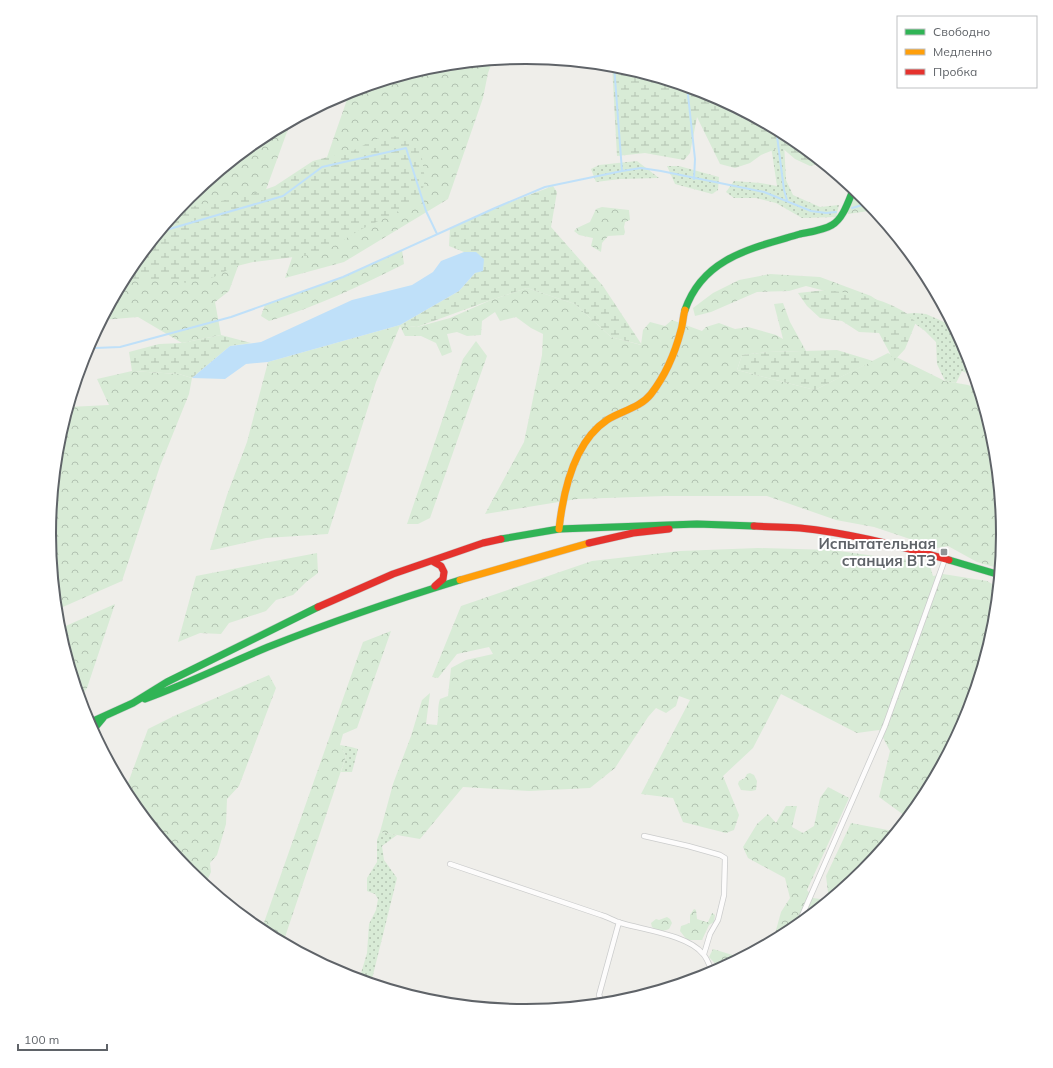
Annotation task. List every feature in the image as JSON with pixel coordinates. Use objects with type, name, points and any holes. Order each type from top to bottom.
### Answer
[{"type":"main road","points":[[559,529],[562,503],[571,474],[587,441],[597,428],[607,420],[632,409],[645,400],[655,389],[673,353],[680,332],[684,311],[701,280],[715,266],[731,257],[751,249],[832,225],[842,215],[851,194]]},
{"type":"main road","points":[[133,703],[167,682],[328,602],[393,574],[483,543],[525,534],[559,529],[697,524],[799,528],[830,532],[906,548],[995,574]]},
{"type":"main road","points":[[95,720],[133,703],[165,692],[281,642],[430,589],[605,539],[658,530],[731,525]]},
{"type":"main road","points":[[430,589],[442,582],[445,576],[443,568],[438,563],[432,561]]},
{"type":"main road","points":[[97,725],[105,716]]},
{"type":"street","points":[[802,915],[885,726],[945,559]]},
{"type":"street","points":[[644,836],[720,855],[725,858],[724,895],[718,920],[710,934],[704,954]]},
{"type":"street","points":[[450,864],[619,922],[680,938],[696,947],[704,954],[710,968]]},
{"type":"street","points":[[600,998],[599,995],[619,922]]},
{"type":"green space","points":[[491,65],[483,98],[448,199],[344,262],[285,278],[347,98],[375,88],[435,73]]},
{"type":"green space","points":[[612,72],[678,88],[707,99],[762,127],[788,143],[817,164],[810,166],[795,159],[781,147],[761,155],[750,163],[735,168],[720,164],[697,117],[690,153],[684,160],[645,153],[617,156]]},
{"type":"green space","points":[[288,129],[229,291],[215,302],[221,335],[182,343],[138,317],[108,319],[135,273],[153,248],[194,201],[216,180],[265,143]]},
{"type":"green space","points":[[396,136],[416,142],[421,151],[425,180],[421,196],[409,206],[358,231],[327,250],[310,255],[253,262],[233,267],[214,277],[187,283],[156,279],[131,280],[153,248],[189,207],[247,196],[275,186],[313,161],[354,150],[376,139]]},
{"type":"green space","points":[[784,143],[786,180],[793,195],[820,207],[839,205],[836,217],[802,218],[776,203],[756,198],[734,198],[726,192],[734,181],[777,186],[771,146]]},
{"type":"green space","points":[[637,161],[659,178],[620,179],[596,182],[591,169],[599,165]]},
{"type":"green space","points":[[667,166],[679,166],[719,177],[718,190],[712,194],[675,184]]},
{"type":"green space","points":[[553,186],[557,192],[551,227],[603,286],[642,345],[611,337],[575,304],[527,288],[417,327],[400,325],[459,291],[475,273],[476,252],[464,252],[449,246],[450,228],[503,205]]},
{"type":"green space","points":[[854,196],[868,211],[848,214],[847,210]]},
{"type":"green space","points":[[602,207],[629,210],[630,220],[625,222],[624,235],[608,236],[602,243],[601,252],[591,246],[593,238],[579,235],[574,231],[590,222],[596,209]]},
{"type":"green space","points":[[402,250],[404,264],[354,288],[321,303],[269,321],[261,316],[265,305],[343,277]]},
{"type":"green space","points":[[770,274],[820,277],[871,296],[887,307],[806,286],[789,291],[757,292],[711,312],[695,316],[693,308],[713,293],[739,280]]},
{"type":"green space","points":[[527,288],[575,304],[611,337],[641,345],[643,330],[650,322],[665,326],[672,320],[702,331],[706,327],[719,323],[735,329],[748,327],[776,335],[783,339],[774,304],[783,303],[790,322],[806,351],[768,352],[742,355],[737,370],[815,390],[888,353],[945,381],[973,387],[988,442],[993,473],[997,534],[996,567],[977,562],[948,546],[937,548],[874,527],[836,520],[767,496],[665,496],[577,499],[485,514],[524,442],[542,355],[543,334],[531,328],[516,317],[500,321],[495,312],[482,321],[481,335],[467,336],[457,332],[447,334],[452,352],[442,356],[436,343],[421,336],[405,336],[400,326],[376,382],[328,534],[266,538],[210,550],[227,495],[247,442],[268,362],[400,325],[417,327],[450,318],[491,300]]},
{"type":"green space","points":[[826,290],[855,294],[874,299],[905,313],[916,322],[905,349],[894,361],[879,333],[859,332],[842,321],[820,318],[807,306],[798,293]]},
{"type":"green space","points":[[902,314],[926,314],[946,323],[969,374],[962,371],[956,383],[945,381],[937,364],[936,342],[925,331]]},
{"type":"green space","points":[[221,335],[251,343],[230,346],[192,378],[179,374],[132,371],[129,352],[159,344],[182,343]]},
{"type":"green space","points":[[476,341],[487,356],[430,518],[418,524],[407,524],[463,359]]},
{"type":"green space","points":[[837,350],[873,361],[815,390],[737,370],[742,355],[768,352]]},
{"type":"green space","points":[[132,371],[179,374],[192,378],[189,394],[160,466],[122,581],[62,607],[57,565],[56,534],[60,473],[65,442],[74,407],[109,405],[97,379]]},
{"type":"green space","points":[[758,548],[832,550],[882,557],[894,556],[930,566],[933,576],[943,574],[987,581],[994,585],[988,626],[981,656],[961,714],[934,769],[904,815],[879,797],[890,751],[879,730],[857,733],[781,694],[753,748],[723,776],[739,815],[734,830],[726,833],[683,822],[673,798],[641,794],[690,700],[679,696],[676,706],[666,713],[656,708],[648,717],[615,768],[590,788],[529,791],[463,787],[420,839],[380,832],[393,784],[411,736],[422,700],[430,693],[426,724],[437,725],[440,699],[448,696],[451,668],[466,660],[493,654],[489,647],[457,654],[438,678],[432,677],[461,606],[592,561],[680,551]]},
{"type":"green space","points":[[317,553],[318,573],[293,595],[276,600],[266,611],[229,623],[221,634],[200,633],[178,642],[196,576]]},
{"type":"green space","points":[[115,604],[87,688],[84,693],[72,656],[65,626]]},
{"type":"green space","points":[[391,631],[357,728],[343,734],[340,745],[346,756],[285,937],[263,924],[363,642]]},
{"type":"green space","points":[[269,675],[276,688],[239,786],[227,799],[226,824],[217,855],[210,863],[211,872],[207,880],[173,844],[153,820],[128,783],[148,729],[174,716]]},
{"type":"green space","points":[[340,745],[358,749],[352,772],[341,772],[346,756]]},
{"type":"green space","points":[[750,773],[754,775],[757,781],[756,790],[741,790],[738,784],[739,781]]},
{"type":"green space","points":[[828,787],[849,798],[807,890],[813,898],[820,899],[820,901],[775,933],[781,912],[790,898],[785,878],[748,858],[743,847],[757,824],[768,814],[776,823],[786,806],[797,806],[792,827],[803,833],[814,826],[820,798]]},
{"type":"green space","points":[[851,823],[891,831],[859,867],[828,895],[826,876]]},
{"type":"green space","points":[[380,832],[397,835],[382,846],[384,860],[397,878],[372,979],[361,975],[367,953],[369,924],[376,910],[378,899],[375,894],[367,891],[367,878],[377,862],[377,840]]},
{"type":"green space","points":[[694,909],[696,910],[697,919],[706,922],[708,922],[712,913],[715,915],[714,922],[709,925],[702,940],[687,940],[680,931],[681,926],[690,923],[690,915]]},
{"type":"green space","points":[[667,917],[672,923],[669,929],[660,931],[652,927],[651,923],[656,919],[659,920]]},
{"type":"green space","points":[[713,949],[735,956],[716,965],[709,957]]},
{"type":"water","points":[[464,252],[476,252],[484,259],[483,271],[475,273],[459,291],[400,325],[268,362],[246,364],[225,379],[192,378],[230,346],[261,342],[352,300],[412,285],[433,272],[441,261]]},
{"type":"waterway","points":[[615,72],[622,171]]},
{"type":"waterway","points":[[688,92],[695,159],[694,179]]},
{"type":"waterway","points":[[777,136],[784,190],[787,200]]},
{"type":"waterway","points":[[169,229],[283,196],[322,167],[406,148],[426,211],[437,234]]},
{"type":"waterway","points":[[95,348],[120,347],[231,317],[343,277],[545,187],[622,171],[641,168],[661,171],[764,192],[811,211],[826,213],[836,212]]},
{"type":"waterway","points":[[852,208],[863,205]]},
{"type":"traffic: fast","points":[[685,310],[693,292],[704,278],[717,266],[732,257],[765,244],[829,227],[840,218],[852,194]]},
{"type":"traffic: fast","points":[[501,539],[559,529],[697,524],[754,526]]},
{"type":"traffic: fast","points":[[949,560],[995,574]]},
{"type":"traffic: fast","points":[[145,699],[292,638],[411,595],[460,580]]},
{"type":"traffic: fast","points":[[95,720],[133,703],[167,682],[318,607]]},
{"type":"traffic: fast","points":[[97,725],[103,718]]},
{"type":"traffic: slow","points":[[559,529],[567,484],[578,455],[586,441],[607,420],[636,406],[647,399],[651,394],[661,380],[673,356],[682,328],[685,310]]},
{"type":"traffic: slow","points":[[460,580],[589,543]]},
{"type":"traffic: jam","points":[[754,526],[800,528],[838,533],[894,545],[949,560]]},
{"type":"traffic: jam","points":[[589,543],[633,533],[669,529]]},
{"type":"traffic: jam","points":[[318,607],[393,574],[483,543],[501,539]]},
{"type":"traffic: jam","points":[[432,561],[441,566],[444,572],[443,579],[435,586]]},
{"type":"place","name":"Испытательная станция ВТЗ","points":[[944,552]]}]
